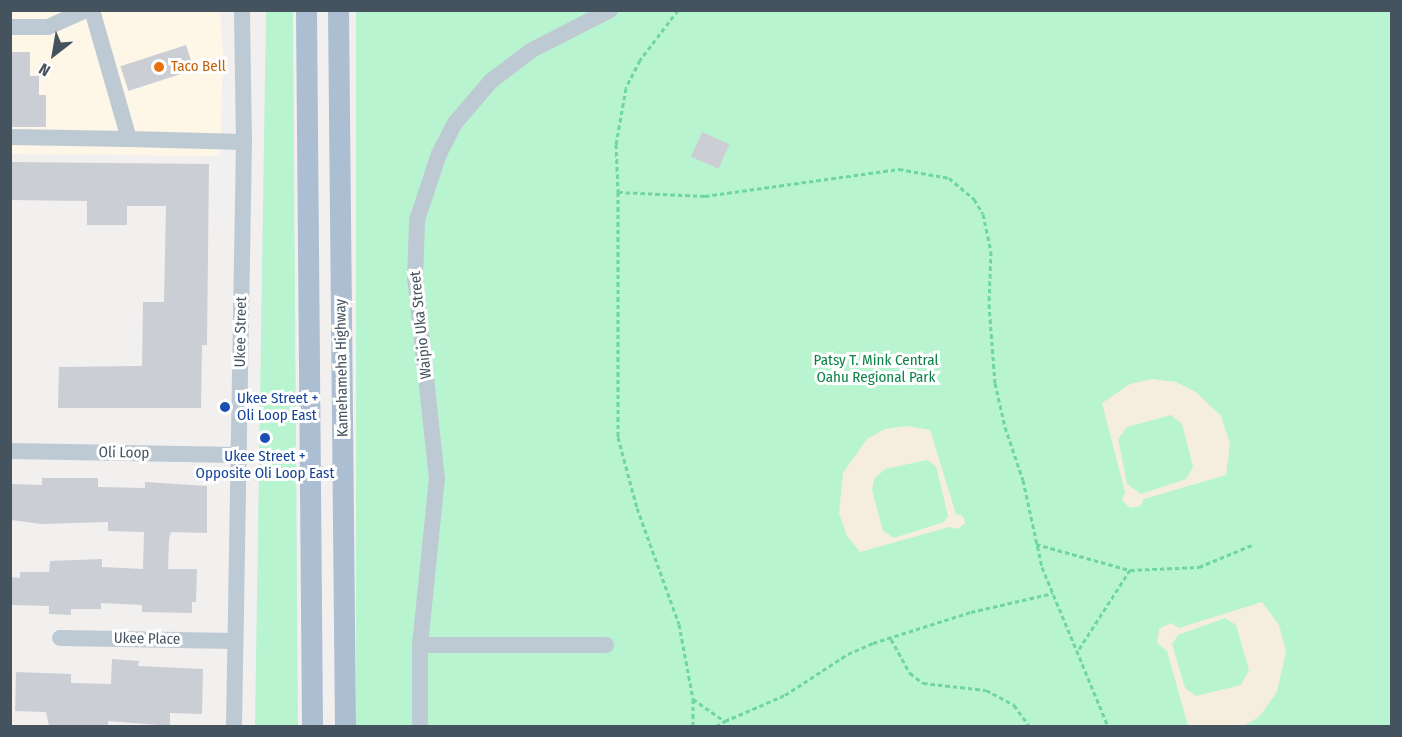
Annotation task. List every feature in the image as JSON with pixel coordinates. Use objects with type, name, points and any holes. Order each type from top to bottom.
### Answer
[{"type":"main road","points":[[306,10],[312,726]]},
{"type":"main road","name":"Kamehameha Highway","points":[[339,10],[345,726]]},
{"type":"street","points":[[10,27],[48,27],[86,10]]},
{"type":"street","points":[[92,10],[129,140]]},
{"type":"street","name":"Ukee Street","points":[[234,726],[244,142],[242,10]]},
{"type":"street","name":"Waipio Uka Street","points":[[420,726],[420,645],[437,479],[415,252],[417,220],[428,183],[455,123],[491,81],[532,50],[610,10]]},
{"type":"street","points":[[10,137],[244,142]]},
{"type":"street","name":"Oli Loop","points":[[10,451],[238,456]]},
{"type":"street","name":"Ukee Place","points":[[60,638],[235,641]]},
{"type":"street","points":[[420,645],[606,645]]},
{"type":"path","points":[[678,10],[640,60],[627,88],[616,144],[618,437],[637,508],[679,624],[693,699],[693,726]]},
{"type":"path","points":[[618,192],[705,196],[899,169],[949,178],[974,199],[989,230],[994,382],[1023,480],[1036,544],[1053,593],[1108,726]]},
{"type":"path","points":[[1036,544],[1130,570],[1199,567],[1252,545]]},
{"type":"path","points":[[1078,650],[1130,570]]},
{"type":"path","points":[[716,726],[785,695],[848,654],[971,612],[1053,593]]},
{"type":"path","points":[[891,639],[910,673],[922,683],[986,690],[1014,705],[1029,726]]},
{"type":"path","points":[[693,699],[724,721]]},
{"type":"shaded area","points":[[11,11],[220,11],[223,54],[220,156],[11,154]]},
{"type":"green space","points":[[266,11],[293,11],[298,726],[255,726]]},
{"type":"green space","name":"Patsy T. Mink Central Oahu Regional Park","points":[[356,11],[1391,11],[1391,726],[356,726]]},
{"type":"sand","points":[[1152,379],[1176,382],[1196,392],[1221,416],[1230,444],[1226,475],[1144,499],[1140,506],[1130,508],[1122,500],[1125,492],[1102,403],[1130,384]],"holes":[[[1171,415],[1182,424],[1193,467],[1186,479],[1141,494],[1127,484],[1118,439],[1127,427]]]},
{"type":"sand","points":[[907,426],[930,430],[956,514],[963,516],[965,523],[958,529],[949,527],[860,552],[847,536],[839,513],[843,473],[867,439],[885,429]],"holes":[[[927,460],[936,466],[948,516],[944,522],[894,538],[883,531],[872,490],[874,479],[885,469]]]},
{"type":"sand","points":[[1262,602],[1279,625],[1286,651],[1277,692],[1259,717],[1245,725],[1188,726],[1167,651],[1157,643],[1159,629],[1171,623],[1179,628]],"holes":[[[1225,618],[1236,625],[1249,670],[1241,685],[1196,696],[1185,688],[1172,644],[1178,635]]]},
{"type":"building","name":"Taco Bell","points":[[186,45],[194,70],[128,91],[120,66]]},
{"type":"building","points":[[10,52],[30,52],[30,76],[39,76],[39,95],[46,95],[46,127],[10,127]]},
{"type":"building","points":[[702,132],[729,144],[718,169],[691,157]]},
{"type":"building","points":[[10,162],[209,164],[207,345],[202,345],[201,408],[58,408],[59,367],[142,366],[143,302],[164,302],[166,206],[127,206],[127,225],[87,225],[87,201],[10,200]]},
{"type":"building","points":[[42,478],[98,478],[98,487],[145,488],[145,482],[207,486],[207,533],[171,532],[169,539],[168,569],[197,569],[196,602],[192,602],[192,613],[142,612],[142,605],[101,603],[101,609],[71,609],[71,615],[49,614],[49,606],[10,605],[10,577],[20,578],[20,572],[49,572],[50,561],[102,559],[102,567],[143,569],[144,532],[108,531],[108,522],[41,524],[11,520],[11,484],[42,485]]},
{"type":"building","points":[[112,659],[139,661],[138,666],[203,669],[202,714],[170,713],[170,726],[108,721],[108,726],[49,726],[46,712],[15,711],[16,672],[71,674],[71,683],[111,684]]},
{"type":"place","name":"Taco Bell","points":[[159,67]]},
{"type":"place","name":"Ukee Street + Oli Loop East","points":[[225,407]]},
{"type":"place","name":"Ukee Street + Opposite Oli Loop East","points":[[265,438]]}]
